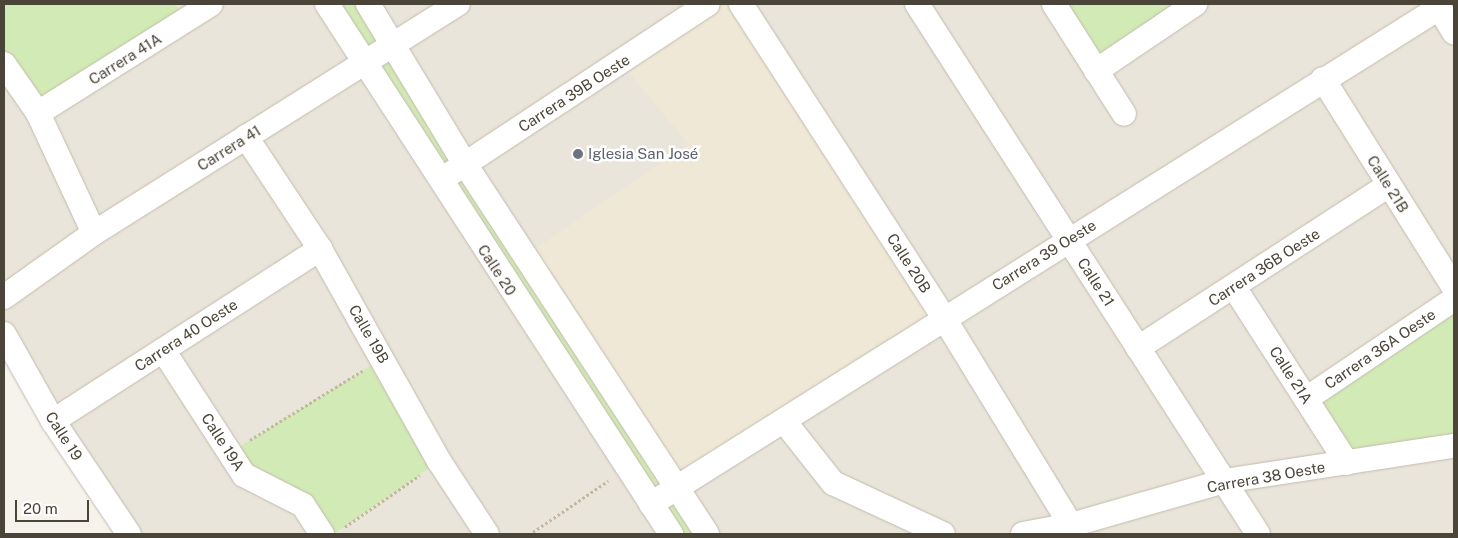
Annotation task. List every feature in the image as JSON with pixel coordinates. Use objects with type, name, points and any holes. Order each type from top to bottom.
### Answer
[{"type":"street","name":"Carrera 41A","points":[[38,113],[181,12],[211,4]]},
{"type":"street","name":"Calle 20","points":[[327,4],[440,181],[671,534]]},
{"type":"street","name":"Calle 20","points":[[368,4],[465,164],[675,489],[707,534]]},
{"type":"street","name":"Carrera 41","points":[[4,297],[94,233],[394,47],[458,4]]},
{"type":"street","name":"Carrera 39B Oeste","points":[[440,181],[708,4]]},
{"type":"street","name":"Calle 20B","points":[[741,4],[944,318],[1071,525]]},
{"type":"street","name":"Calle 21","points":[[917,4],[1258,534]]},
{"type":"street","points":[[1054,4],[1124,114]]},
{"type":"street","points":[[1096,71],[1195,4]]},
{"type":"street","name":"Carrera 39 Oeste","points":[[651,504],[1438,6]]},
{"type":"street","points":[[1438,6],[1454,32]]},
{"type":"street","points":[[4,64],[38,113],[94,233]]},
{"type":"street","name":"Calle 21B","points":[[1323,79],[1454,288]]},
{"type":"street","name":"Calle 19B","points":[[246,137],[320,249],[440,461],[487,534]]},
{"type":"street","name":"Carrera 36B Oeste","points":[[1138,348],[1389,186]]},
{"type":"street","name":"Carrera 40 Oeste","points":[[53,421],[320,249]]},
{"type":"street","name":"Calle 21A","points":[[1234,287],[1348,463]]},
{"type":"street","name":"Carrera 36A Oeste","points":[[1306,399],[1454,299]]},
{"type":"street","name":"Calle 19","points":[[4,334],[53,421],[129,534]]},
{"type":"street","name":"Calle 19A","points":[[163,350],[231,452],[244,475],[303,505],[332,531]]},
{"type":"street","points":[[784,421],[833,483],[942,534]]},
{"type":"street","name":"Carrera 38 Oeste","points":[[1023,534],[1071,525],[1224,481],[1454,446]]},
{"type":"path","points":[[231,452],[383,358]]},
{"type":"path","points":[[332,531],[440,461]]},
{"type":"path","points":[[533,532],[627,468]]},
{"type":"shaded area","points":[[4,4],[1454,4],[1454,534],[129,534],[4,334]]},
{"type":"shaded area","points":[[708,4],[741,4],[944,318],[675,489],[525,256],[689,144],[620,62]]},
{"type":"green space","points":[[4,4],[175,4],[186,20],[38,113],[4,64]]},
{"type":"green space","points":[[327,4],[368,4],[707,534],[671,534]]},
{"type":"green space","points":[[1057,4],[1190,4],[1097,66]]},
{"type":"green space","points":[[1454,299],[1454,446],[1347,463],[1299,388]]},
{"type":"green space","points":[[383,358],[439,461],[334,534],[322,534],[231,452]]},
{"type":"place","name":"Iglesia San José","points":[[578,154]]}]
